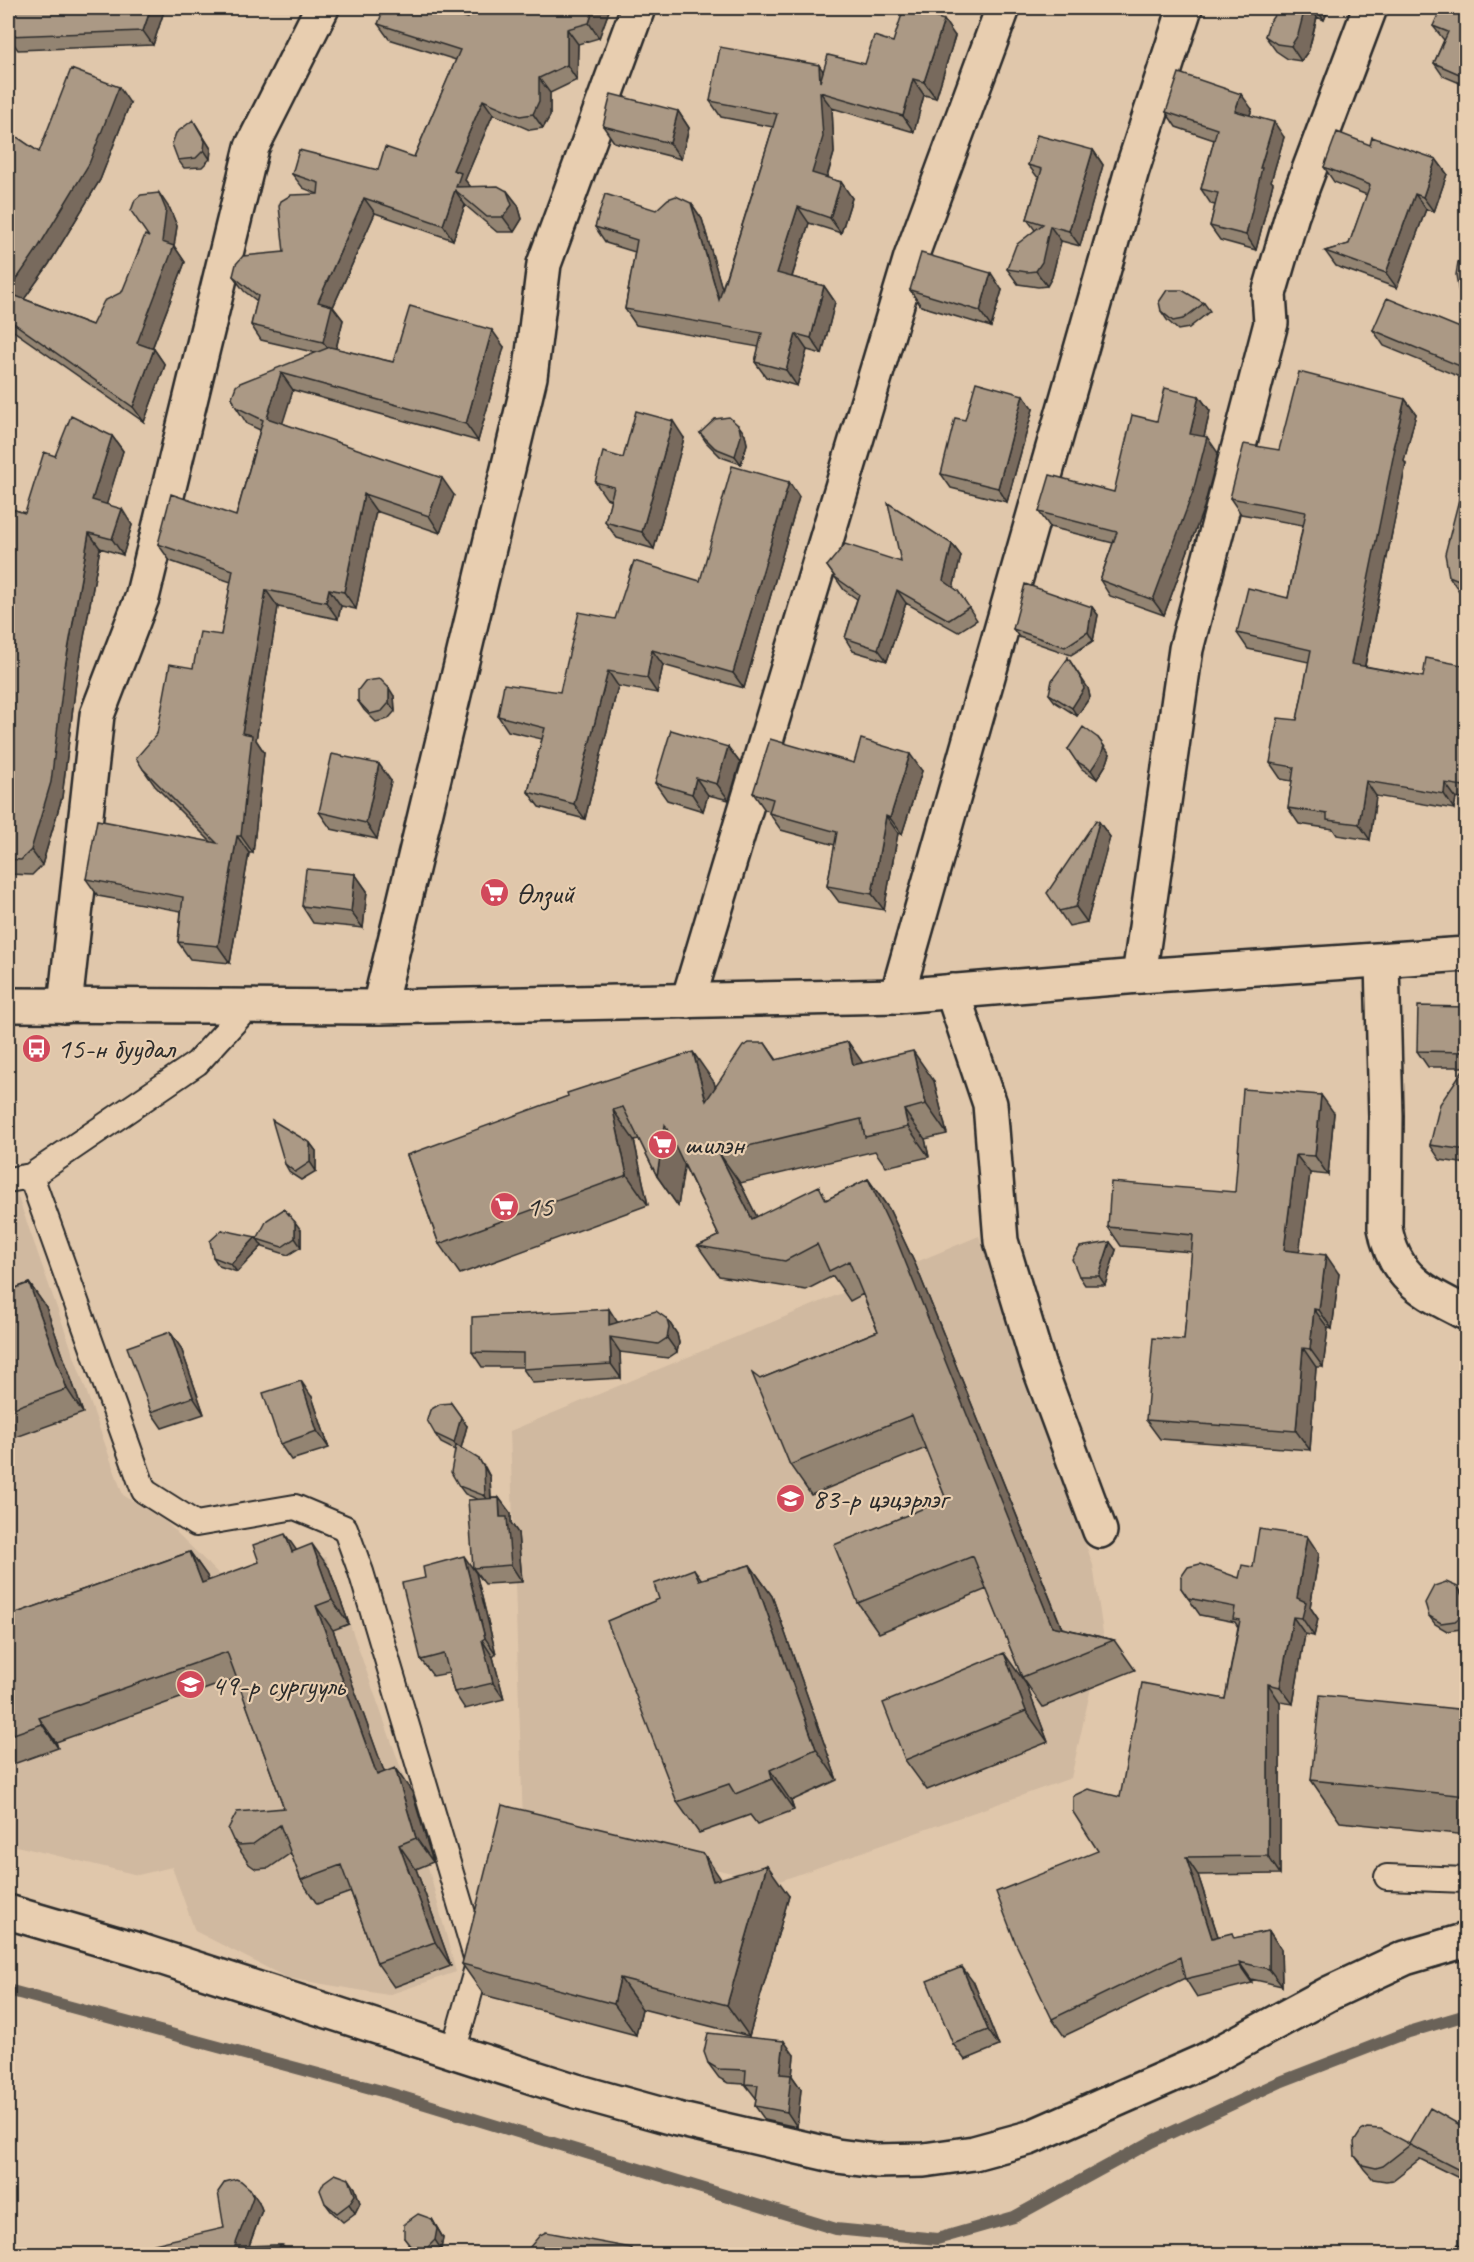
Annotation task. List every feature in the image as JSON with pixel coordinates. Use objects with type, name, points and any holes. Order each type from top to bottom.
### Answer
[{"type":"street","points":[[65,1006],[97,715],[142,598],[252,147],[322,8]]},
{"type":"street","points":[[379,1007],[530,377],[544,264],[638,8]]},
{"type":"street","points":[[688,1001],[911,257],[1003,8]]},
{"type":"street","points":[[897,996],[1132,170],[1185,8]]},
{"type":"street","points":[[1138,976],[1186,649],[1271,323],[1269,294],[1292,214],[1370,8]]},
{"type":"street","points":[[8,1005],[379,1007],[897,996],[1138,976],[1382,962],[1467,954]]},
{"type":"street","points":[[1382,962],[1386,1116],[1385,1228],[1388,1246],[1396,1262],[1416,1285],[1428,1294],[1467,1313]]},
{"type":"street","points":[[952,991],[990,1104],[1001,1241],[1038,1364],[1100,1532]]},
{"type":"street","points":[[8,1912],[138,1950],[453,2052],[677,2119],[827,2154],[876,2161],[924,2160],[974,2152],[1029,2138],[1204,2061],[1330,1992],[1405,1958],[1467,1940]]},
{"type":"lane","points":[[248,1006],[197,1063],[19,1178],[144,1491],[196,1524],[295,1507],[345,1528],[361,1572],[478,1964],[453,2052]]},
{"type":"lane","points":[[1387,1877],[1467,1880]]},
{"type":"shaded area","name":"49-р сургууль","points":[[14,1186],[123,1495],[166,1522],[235,1590],[326,1557],[405,1780],[456,1972],[388,1995],[287,1978],[195,1931],[172,1867],[138,1875],[8,1844],[8,1188]]},
{"type":"shaded area","name":"83-р цэцэрлэг","points":[[979,1236],[1093,1565],[1103,1633],[1071,1778],[774,1883],[523,1824],[510,1431]]},
{"type":"building","points":[[17,8],[151,8],[143,31],[8,36]]},
{"type":"building","points":[[384,8],[434,8],[468,18],[472,8],[594,8],[589,23],[567,29],[567,65],[539,78],[539,101],[533,114],[520,116],[483,100],[453,170],[461,173],[456,187],[498,186],[507,191],[512,205],[503,217],[487,217],[455,190],[443,225],[364,198],[318,302],[332,306],[323,342],[251,325],[258,296],[233,276],[236,264],[243,256],[284,252],[279,206],[281,201],[291,195],[318,194],[319,183],[292,174],[299,150],[378,170],[385,147],[414,157],[460,50],[378,24]]},
{"type":"building","points":[[904,8],[944,20],[924,82],[913,79],[903,116],[820,92],[823,137],[812,173],[841,182],[830,218],[798,207],[777,273],[824,286],[811,338],[796,334],[786,370],[755,362],[762,333],[625,309],[637,240],[595,227],[605,194],[656,210],[668,199],[676,196],[691,203],[719,300],[777,114],[710,101],[720,47],[819,65],[820,82],[828,55],[865,64],[874,36],[893,42]]},
{"type":"building","points":[[1279,8],[1305,8],[1298,35],[1291,46],[1277,44],[1265,36],[1269,23]]},
{"type":"building","points":[[1441,8],[1467,8],[1467,71],[1464,76],[1434,63],[1448,32],[1433,26]]},
{"type":"building","points":[[71,69],[119,87],[89,164],[38,248],[8,292],[8,131],[39,152]]},
{"type":"building","points":[[1179,73],[1241,94],[1235,111],[1274,122],[1260,168],[1262,168],[1246,235],[1210,226],[1218,193],[1201,189],[1217,129],[1166,112]]},
{"type":"building","points":[[611,94],[678,111],[670,143],[603,126]]},
{"type":"building","points":[[193,120],[205,141],[204,150],[196,158],[178,160],[172,144],[176,133]]},
{"type":"building","points":[[1337,132],[1370,145],[1372,137],[1436,159],[1423,197],[1415,194],[1386,273],[1325,251],[1349,244],[1370,185],[1324,167]]},
{"type":"building","points":[[1037,135],[1093,150],[1069,231],[1050,226],[1042,262],[1036,271],[1027,272],[1007,269],[1016,245],[1043,224],[1027,219],[1042,169],[1028,165]]},
{"type":"building","points":[[159,193],[166,210],[162,242],[174,246],[137,343],[154,349],[133,407],[8,319],[8,293],[92,325],[104,301],[122,292],[145,235],[149,237],[131,211],[135,200],[141,195]]},
{"type":"building","points":[[921,253],[991,273],[980,311],[910,290]]},
{"type":"building","points":[[1467,260],[1467,369],[1373,330],[1387,298],[1465,330],[1456,275],[1458,262]]},
{"type":"building","points":[[1167,290],[1182,290],[1204,303],[1183,319],[1173,321],[1161,311],[1159,302]]},
{"type":"building","points":[[410,306],[492,330],[466,424],[281,373],[267,418],[442,478],[429,516],[364,494],[344,592],[329,589],[326,602],[266,590],[242,733],[252,735],[241,836],[237,836],[218,946],[178,942],[183,897],[86,879],[97,820],[217,843],[143,769],[136,758],[157,734],[170,664],[193,668],[200,632],[221,635],[233,570],[158,544],[171,494],[236,516],[263,420],[236,407],[232,397],[236,386],[330,347],[393,362]]},
{"type":"building","points":[[1299,372],[1405,399],[1393,448],[1395,448],[1351,664],[1423,677],[1426,658],[1467,666],[1467,767],[1463,786],[1445,783],[1444,794],[1366,781],[1359,824],[1327,820],[1327,814],[1288,808],[1294,767],[1270,763],[1278,718],[1297,720],[1311,650],[1237,633],[1248,588],[1288,598],[1306,512],[1230,498],[1244,444],[1279,450]]},
{"type":"building","points":[[976,382],[1023,395],[998,488],[941,474],[955,418],[965,420]]},
{"type":"building","points":[[1165,388],[1199,396],[1190,434],[1207,437],[1193,492],[1153,600],[1100,580],[1117,532],[1039,512],[1050,475],[1114,492],[1132,415],[1157,421]]},
{"type":"building","points":[[636,411],[673,421],[642,532],[605,522],[614,487],[595,482],[603,452],[623,458]]},
{"type":"building","points":[[71,416],[112,436],[92,500],[122,509],[112,539],[89,533],[65,667],[51,782],[31,850],[21,860],[8,859],[8,508],[25,513],[44,452],[55,456]]},
{"type":"building","points":[[729,417],[739,426],[741,436],[735,456],[715,448],[700,433],[715,419]]},
{"type":"building","points":[[732,466],[789,482],[733,673],[652,650],[647,678],[608,671],[574,804],[528,792],[545,728],[498,716],[504,684],[560,692],[579,612],[615,619],[634,561],[700,581]]},
{"type":"building","points":[[1467,468],[1466,583],[1449,576],[1445,554]]},
{"type":"building","points":[[888,503],[952,544],[943,580],[958,591],[969,607],[949,620],[897,590],[878,649],[845,638],[859,594],[835,577],[827,566],[845,544],[901,562]]},
{"type":"building","points":[[1025,584],[1092,607],[1088,632],[1065,647],[1013,629]]},
{"type":"building","points":[[1068,658],[1082,680],[1084,689],[1072,708],[1049,694],[1052,680]]},
{"type":"building","points":[[380,679],[389,688],[389,703],[382,711],[370,714],[358,701],[358,690],[365,681]]},
{"type":"building","points":[[1083,727],[1098,738],[1104,746],[1091,770],[1076,761],[1068,749]]},
{"type":"building","points":[[671,730],[728,747],[717,784],[696,778],[692,794],[655,783]]},
{"type":"building","points":[[770,739],[854,763],[861,739],[910,754],[890,818],[886,816],[872,894],[827,886],[837,832],[769,813],[773,799],[753,793]]},
{"type":"building","points":[[332,754],[379,764],[366,823],[319,812]]},
{"type":"building","points":[[1096,820],[1099,822],[1076,907],[1059,911],[1047,893]]},
{"type":"building","points":[[306,869],[355,874],[351,912],[302,906]]},
{"type":"building","points":[[1418,1006],[1467,1007],[1467,1052],[1417,1051]]},
{"type":"building","points":[[848,1042],[853,1065],[913,1051],[926,1104],[904,1110],[908,1127],[865,1137],[861,1119],[719,1153],[752,1219],[819,1186],[826,1200],[868,1179],[895,1236],[1052,1626],[1114,1640],[1022,1677],[973,1556],[858,1603],[834,1545],[946,1499],[912,1415],[790,1465],[752,1373],[760,1379],[878,1331],[849,1261],[829,1271],[817,1244],[785,1261],[698,1246],[719,1236],[665,1125],[657,1176],[623,1107],[613,1110],[627,1175],[439,1244],[407,1155],[568,1096],[567,1093],[693,1052],[706,1101],[743,1046],[749,1043],[765,1043],[776,1060]]},
{"type":"building","points":[[1467,1064],[1467,1150],[1430,1145],[1440,1104]]},
{"type":"building","points":[[1243,1089],[1321,1095],[1315,1156],[1296,1155],[1284,1250],[1326,1255],[1319,1310],[1314,1309],[1310,1349],[1303,1348],[1296,1431],[1146,1420],[1153,1338],[1184,1340],[1193,1235],[1108,1227],[1111,1182],[1235,1192]]},
{"type":"building","points":[[272,1120],[310,1143],[310,1162],[295,1172],[285,1164]]},
{"type":"building","points":[[284,1209],[295,1222],[295,1238],[282,1247],[257,1239],[267,1220]]},
{"type":"building","points":[[222,1230],[256,1237],[231,1264],[213,1257],[210,1241]]},
{"type":"building","points":[[1110,1242],[1099,1276],[1079,1276],[1072,1259],[1080,1247]]},
{"type":"building","points":[[29,1283],[67,1389],[8,1410],[8,1291]]},
{"type":"building","points":[[609,1309],[609,1325],[656,1311],[667,1319],[669,1328],[667,1338],[658,1344],[610,1337],[611,1364],[523,1369],[523,1353],[472,1352],[472,1317]]},
{"type":"building","points":[[170,1332],[193,1397],[151,1412],[127,1347]]},
{"type":"building","points":[[301,1381],[317,1431],[280,1444],[263,1393]]},
{"type":"building","points":[[451,1403],[461,1417],[454,1443],[435,1434],[427,1420],[430,1410],[440,1404]]},
{"type":"building","points":[[456,1445],[479,1459],[484,1468],[485,1496],[459,1486],[451,1472]]},
{"type":"building","points":[[499,1498],[500,1517],[507,1517],[511,1565],[473,1568],[468,1500]]},
{"type":"building","points":[[1259,1529],[1307,1536],[1297,1598],[1306,1602],[1302,1618],[1293,1617],[1280,1687],[1268,1684],[1268,1856],[1186,1857],[1212,1938],[1232,1933],[1234,1938],[1269,1931],[1269,1969],[1239,1962],[1240,1966],[1185,1979],[1180,1957],[1052,2019],[1016,1944],[996,1892],[1098,1851],[1073,1812],[1073,1796],[1088,1789],[1120,1797],[1142,1683],[1225,1699],[1240,1620],[1233,1619],[1235,1607],[1188,1598],[1181,1588],[1181,1577],[1188,1567],[1200,1564],[1239,1578],[1242,1565],[1253,1567]]},
{"type":"building","points":[[285,1534],[292,1552],[312,1544],[332,1600],[316,1606],[377,1775],[395,1768],[416,1838],[399,1845],[435,1942],[377,1963],[341,1865],[301,1880],[280,1825],[253,1844],[239,1845],[233,1840],[228,1829],[237,1812],[284,1808],[227,1652],[39,1718],[42,1724],[8,1736],[8,1616],[190,1552],[202,1583],[259,1562],[253,1545]]},
{"type":"building","points":[[464,1556],[485,1638],[482,1640],[493,1683],[454,1692],[444,1654],[421,1660],[402,1583],[425,1578],[423,1567]]},
{"type":"building","points":[[750,1565],[816,1749],[770,1770],[772,1779],[735,1794],[729,1784],[677,1802],[607,1621],[659,1599],[654,1584],[694,1569],[699,1580]]},
{"type":"building","points":[[1446,1582],[1458,1587],[1466,1604],[1461,1616],[1455,1621],[1441,1623],[1429,1616],[1425,1603],[1434,1586]]},
{"type":"building","points":[[1004,1653],[1026,1711],[905,1760],[883,1703]]},
{"type":"building","points":[[1320,1695],[1467,1710],[1467,1796],[1311,1780]]},
{"type":"building","points":[[502,1805],[704,1854],[713,1881],[767,1865],[727,2005],[620,1978],[614,2004],[462,1964]]},
{"type":"building","points":[[962,1967],[988,2030],[953,2044],[927,1981]]},
{"type":"building","points":[[708,2033],[784,2041],[780,2074],[791,2075],[787,2112],[755,2106],[758,2085],[745,2084],[746,2070],[718,2069],[708,2063],[704,2052]]},
{"type":"building","points":[[1430,2108],[1465,2128],[1467,2124],[1467,2174],[1410,2145],[1383,2166],[1376,2168],[1363,2165],[1355,2156],[1354,2142],[1361,2131],[1367,2128],[1381,2129],[1409,2144]]},
{"type":"building","points":[[335,2174],[349,2179],[355,2195],[349,2204],[337,2213],[325,2203],[320,2190],[324,2182]]},
{"type":"building","points":[[236,2179],[250,2189],[253,2197],[235,2246],[282,2245],[270,2254],[148,2254],[156,2253],[154,2244],[224,2228],[218,2192],[225,2182]]},
{"type":"building","points":[[418,2214],[432,2219],[437,2229],[435,2240],[427,2248],[411,2247],[404,2238],[404,2224]]},
{"type":"building","points":[[546,2232],[632,2248],[631,2252],[641,2254],[524,2254],[540,2235]]},
{"type":"building","points":[[1458,2244],[1467,2249],[1467,2254],[1452,2254]]},
{"type":"waterway","points":[[8,1990],[389,2093],[836,2229],[937,2239],[1014,2217],[1151,2142],[1280,2082],[1409,2032],[1466,2015]]},
{"type":"place","name":"Өлзий","points":[[495,893]]},
{"type":"place","name":"15-н буудал","points":[[36,1048]]},
{"type":"place","name":"шилэн","points":[[663,1144]]},
{"type":"place","name":"15","points":[[505,1206]]},
{"type":"place","name":"83-р цэцэрлэг","points":[[791,1498]]},
{"type":"place","name":"49-р сургууль","points":[[190,1685]]}]
